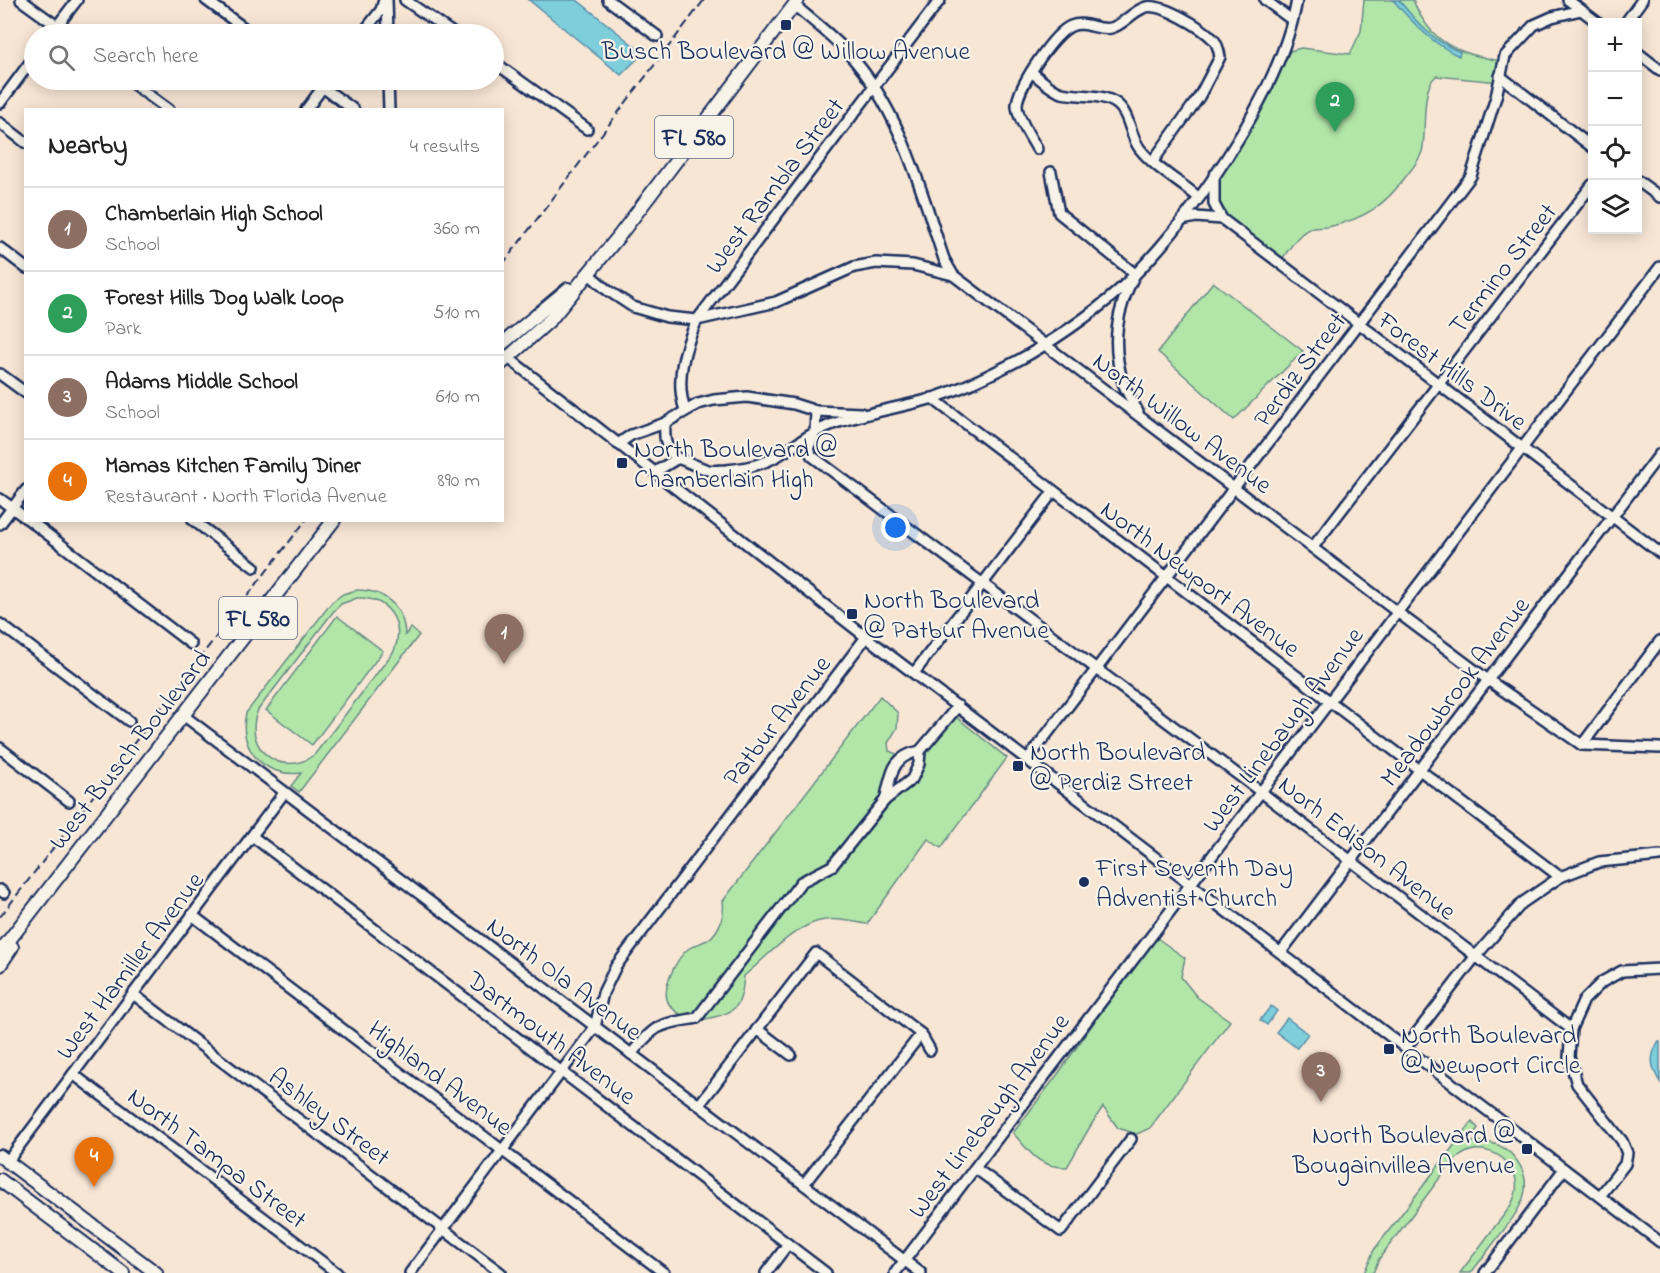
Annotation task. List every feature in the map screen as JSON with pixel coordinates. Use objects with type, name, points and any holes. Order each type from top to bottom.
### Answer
[{"type":"main road","name":"FL 580","points":[[505,358],[551,319],[619,236],[796,2]]},
{"type":"main road","name":"FL 580","points":[[504,342],[588,273]]},
{"type":"main road","name":"West Busch Boulevard","points":[[0,952],[332,522]]},
{"type":"main road","name":"West Busch Boulevard","points":[[0,965],[48,890]]},
{"type":"main road","points":[[3,1159],[156,1273]]},
{"type":"main road","points":[[0,1180],[123,1273]]},
{"type":"main road","points":[[96,1251],[107,1236]]},
{"type":"street","points":[[21,0],[47,24]]},
{"type":"street","points":[[59,24],[77,0]]},
{"type":"street","points":[[206,0],[238,24]]},
{"type":"street","points":[[370,24],[386,0]]},
{"type":"street","points":[[386,0],[387,24]]},
{"type":"street","points":[[405,0],[440,24]]},
{"type":"street","points":[[608,0],[657,36]]},
{"type":"street","name":"West Rambla Street","points":[[685,411],[680,387],[682,365],[689,338],[697,320],[940,0]]},
{"type":"street","points":[[1265,0],[1292,20]]},
{"type":"street","points":[[665,423],[666,446],[677,459],[710,471],[763,463],[830,425],[932,398],[973,382],[1046,344],[1117,292],[1182,220],[1252,115],[1281,52],[1297,0]]},
{"type":"street","points":[[1568,0],[1592,18]]},
{"type":"street","points":[[1629,18],[1642,0]]},
{"type":"street","name":"North Willow Avenue","points":[[796,2],[850,55],[874,88],[899,130],[944,258],[953,274],[1397,612],[1488,680],[1582,745]]},
{"type":"street","points":[[1037,149],[1024,127],[1017,106],[1021,91],[1031,72],[1064,29],[1083,24],[1104,29],[1114,27],[1134,12],[1147,7],[1158,7],[1170,11],[1214,40],[1220,57],[1192,108],[1153,161]]},
{"type":"street","name":"Perdiz Street","points":[[1028,759],[1471,176],[1496,97],[1505,56],[1534,25],[1552,16],[1581,10]]},
{"type":"street","points":[[1642,56],[1660,70]]},
{"type":"street","points":[[504,69],[587,129]]},
{"type":"street","points":[[0,103],[24,71]]},
{"type":"street","points":[[1031,72],[1062,93],[1099,98],[1116,104],[1122,109],[1134,141],[1153,161],[1198,197]]},
{"type":"street","points":[[1500,76],[1588,143]]},
{"type":"street","points":[[142,90],[166,108]]},
{"type":"street","points":[[307,108],[320,90]]},
{"type":"street","points":[[333,90],[352,108]]},
{"type":"street","points":[[388,90],[389,108]]},
{"type":"street","points":[[0,123],[24,141]]},
{"type":"street","points":[[1051,172],[1059,213],[1135,274]]},
{"type":"street","points":[[1214,175],[1214,204],[1222,219]]},
{"type":"street","points":[[1642,184],[1660,197]]},
{"type":"street","name":"Termino Street","points":[[1313,548],[1588,191]]},
{"type":"street","points":[[1182,220],[1196,217],[1222,219]]},
{"type":"street","name":"Forest Hills Drive","points":[[1222,219],[1660,554]]},
{"type":"street","points":[[0,248],[24,266]]},
{"type":"street","points":[[588,273],[607,290],[633,307],[668,318],[697,320],[776,302],[854,267],[876,263],[913,265],[953,274]]},
{"type":"street","name":"West Linebaugh Avenue","points":[[895,1273],[1660,267]]},
{"type":"street","points":[[1135,274],[1123,298],[1117,334],[1118,362],[1124,385],[1141,417]]},
{"type":"street","points":[[505,358],[866,637],[1660,1242]]},
{"type":"street","points":[[0,374],[24,392]]},
{"type":"street","points":[[618,444],[632,435],[665,423],[698,404],[714,400],[747,397],[794,404],[816,411],[873,413]]},
{"type":"street","name":"North Newport Avenue","points":[[932,398],[1560,877]]},
{"type":"street","points":[[814,433],[816,411]]},
{"type":"street","name":"Norh Edison Avenue","points":[[814,433],[808,449],[812,456],[1261,792],[1571,1029]]},
{"type":"street","name":"Meadowbrook Avenue","points":[[1281,952],[1660,454]]},
{"type":"street","points":[[654,472],[677,459]]},
{"type":"street","points":[[914,673],[1053,492]]},
{"type":"street","points":[[0,524],[24,493]]},
{"type":"street","points":[[0,499],[24,517]]},
{"type":"street","points":[[31,522],[191,644]]},
{"type":"street","points":[[196,522],[254,567]]},
{"type":"street","points":[[0,624],[129,721]]},
{"type":"street","name":"Patbur Avenue","points":[[595,1027],[603,993],[616,966],[866,637]]},
{"type":"street","points":[[1582,745],[1660,641]]},
{"type":"street","points":[[885,800],[893,768],[904,757],[920,751],[958,706]]},
{"type":"street","name":"North Ola Avenue","points":[[183,715],[921,1273]]},
{"type":"street","points":[[1582,745],[1660,748]]},
{"type":"street","points":[[0,748],[69,801]]},
{"type":"street","points":[[631,1054],[657,1027],[669,1022],[697,1018],[801,882],[832,866],[885,800],[912,779],[919,764],[920,751]]},
{"type":"street","name":"West Hamiller Avenue","points":[[3,1159],[73,1074],[284,793]]},
{"type":"street","name":"Dartmouth Avenue","points":[[252,836],[826,1273]]},
{"type":"street","points":[[1406,1047],[1475,957],[1522,903],[1560,877],[1599,862],[1660,856]]},
{"type":"street","name":"Highland Avenue","points":[[192,915],[664,1273]]},
{"type":"street","points":[[699,1104],[816,953],[921,1034],[930,1050]]},
{"type":"street","points":[[1600,1196],[1625,1164],[1627,1153],[1622,1141],[1577,1084],[1569,1058],[1571,1029],[1584,1000],[1602,982],[1622,970],[1660,969]]},
{"type":"street","name":"Ashley Street","points":[[133,994],[501,1273]]},
{"type":"street","points":[[410,1273],[595,1027]]},
{"type":"street","points":[[757,1029],[791,1055]]},
{"type":"street","points":[[804,1184],[921,1034]]},
{"type":"street","name":"North Tampa Street","points":[[73,1074],[337,1273]]},
{"type":"street","points":[[975,1168],[1061,1231],[1131,1139]]},
{"type":"street","points":[[1485,1273],[1564,1169]]},
{"type":"street","points":[[766,1273],[788,1244]]},
{"type":"green space","points":[[1364,0],[1413,0],[1421,16],[1438,38],[1473,55],[1504,62],[1499,82],[1436,76],[1431,82],[1426,101],[1422,152],[1399,186],[1382,203],[1363,215],[1341,224],[1305,231],[1279,263],[1222,219],[1218,200],[1219,180],[1290,51],[1301,48],[1350,54],[1361,31]]},
{"type":"green space","points":[[1213,282],[1303,351],[1234,420],[1158,352]]},
{"type":"green space","points":[[366,590],[384,596],[401,616],[405,635],[411,628],[419,635],[299,792],[291,786],[301,773],[276,771],[265,766],[250,749],[244,726],[246,713],[332,602],[343,594]],"holes":[[[357,598],[377,602],[391,613],[398,631],[394,651],[315,754],[303,761],[290,764],[278,762],[260,748],[255,737],[254,724],[258,710],[333,612],[341,604]]]},
{"type":"green space","points":[[337,616],[383,651],[312,745],[266,710]]},
{"type":"green space","points":[[880,696],[898,713],[897,728],[888,743],[889,751],[899,755],[889,766],[879,800],[829,862],[798,879],[694,1014],[681,1015],[670,1006],[666,991],[679,960],[688,949],[709,939],[716,931],[722,917],[723,901]]},
{"type":"green space","points":[[955,716],[1007,758],[941,848],[928,839],[867,924],[846,920],[825,920],[803,927],[782,942],[744,976],[741,997],[734,1008],[721,1015],[701,1020],[804,885],[818,876],[888,803],[915,782],[925,753]]},
{"type":"green space","points":[[1157,938],[1185,958],[1181,977],[1197,997],[1230,1021],[1150,1128],[1137,1134],[1118,1128],[1103,1107],[1067,1167],[1057,1167],[1042,1162],[1013,1133]]},
{"type":"green space","points":[[1472,1122],[1478,1128],[1468,1142],[1481,1141],[1499,1145],[1514,1157],[1521,1168],[1525,1178],[1525,1188],[1519,1208],[1513,1218],[1471,1273],[1460,1273],[1509,1209],[1516,1188],[1516,1178],[1512,1169],[1499,1156],[1480,1150],[1467,1152],[1451,1163],[1379,1259],[1373,1273],[1364,1273],[1374,1250]]},
{"type":"water","points":[[529,0],[577,0],[643,53],[621,75]]},
{"type":"water","points":[[1393,0],[1399,0],[1426,30],[1450,48],[1460,52],[1459,56],[1431,39]]},
{"type":"water","points":[[1271,1006],[1277,1011],[1267,1025],[1260,1020]]},
{"type":"water","points":[[1287,1018],[1308,1034],[1297,1048],[1276,1032]]},
{"type":"water","points":[[1658,1042],[1660,1042],[1660,1082],[1652,1062]]},
{"type":"railway","points":[[504,262],[704,0]]},
{"type":"railway","points":[[0,917],[304,522]]},
{"type":"place","name":"Busch Boulevard @ Willow Avenue","points":[[786,25]]},
{"type":"place","name":"Forest Hills Dog Walk Loop","points":[[1335,132]]},
{"type":"place","name":"North Boulevard @ Chamberlain High","points":[[622,463]]},
{"type":"place","name":"North Boulevard @ Patbur Avenue","points":[[852,614]]},
{"type":"place","name":"Chamberlain High School","points":[[504,664]]},
{"type":"place","name":"North Boulevard @ Perdiz Street","points":[[1018,766]]},
{"type":"place","name":"First Seventh Day Adventist Church","points":[[1084,882]]},
{"type":"place","name":"North Boulevard @ Newport Circle","points":[[1389,1049]]},
{"type":"place","name":"Adams Middle School","points":[[1321,1102]]},
{"type":"place","name":"North Boulevard @ Bougainvillea Avenue","points":[[1527,1149]]},
{"type":"place","name":"Mamas Kitchen Family Diner","points":[[94,1187]]}]
